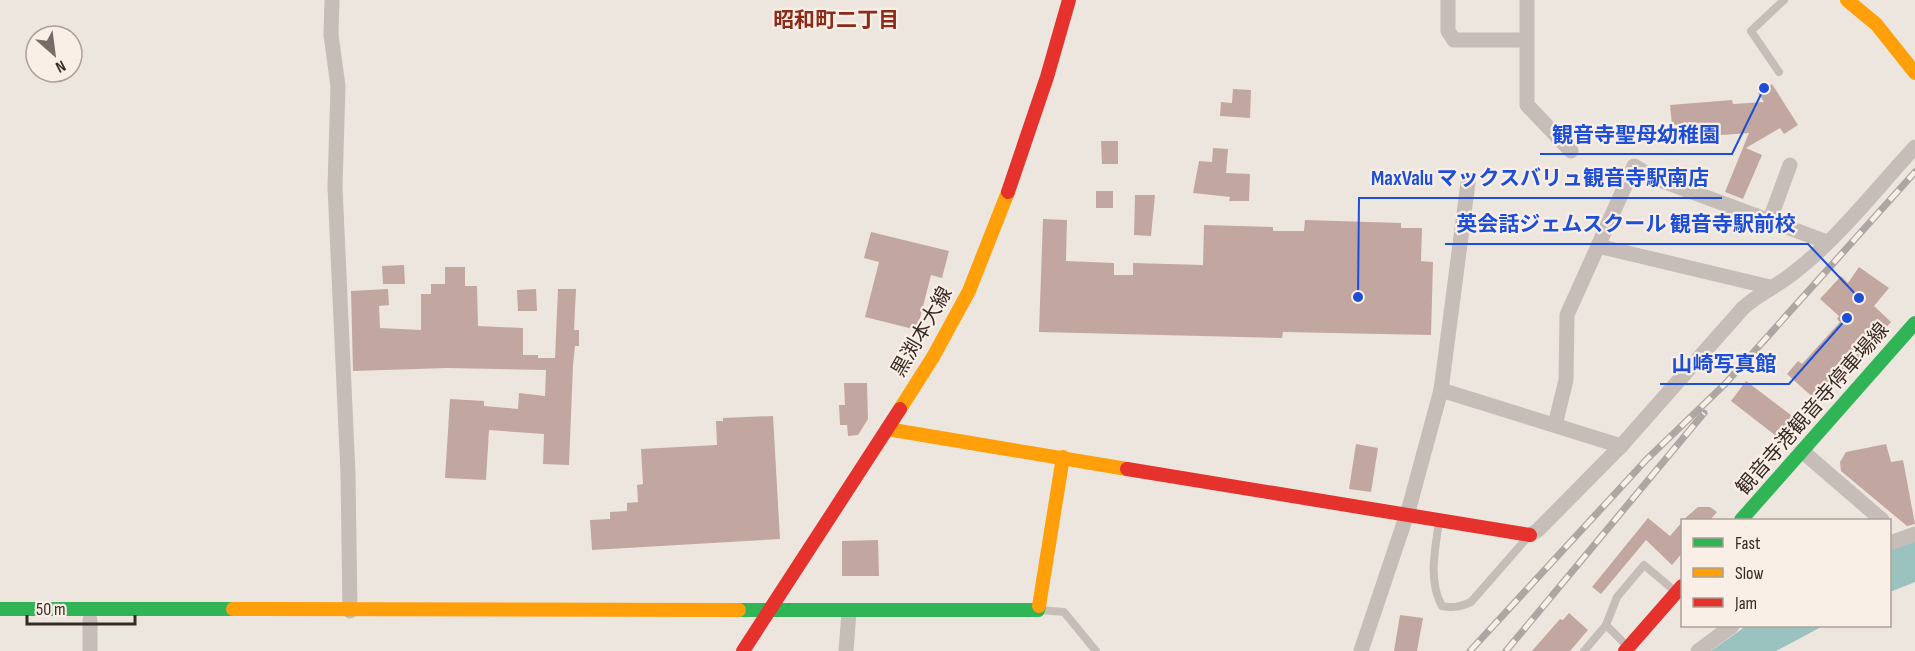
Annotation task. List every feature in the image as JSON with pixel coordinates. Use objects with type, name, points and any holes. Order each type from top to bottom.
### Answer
[{"type":"street","points":[[332,0],[331,35],[338,86],[335,187],[348,474],[350,611]]},
{"type":"street","name":"黒渕本大線","points":[[743,651],[933,357],[969,291],[987,249],[1047,77],[1069,0]]},
{"type":"street","points":[[1448,0],[1448,31],[1454,40],[1526,40]]},
{"type":"street","points":[[1527,0],[1527,105],[1571,151]]},
{"type":"street","points":[[1847,0],[1876,24]]},
{"type":"street","points":[[1861,0],[1876,24],[1915,73]]},
{"type":"street","points":[[887,429],[1530,535],[1538,530],[1621,446],[1743,308],[1770,287],[1792,275],[1827,242],[1915,147]]},
{"type":"street","points":[[1770,219],[1790,165]]},
{"type":"street","points":[[1555,425],[1566,380],[1567,315],[1634,166],[1657,179],[1827,242]]},
{"type":"street","points":[[1361,651],[1407,514],[1441,390],[1468,183]]},
{"type":"street","points":[[1598,246],[1770,287]]},
{"type":"street","name":"観音寺港観音寺停車場線","points":[[1742,519],[1915,323]]},
{"type":"street","points":[[1441,390],[1621,446]]},
{"type":"street","points":[[1802,451],[1881,519]]},
{"type":"street","points":[[0,609],[350,611],[770,609],[849,612],[1038,610],[1063,457]]},
{"type":"street","points":[[1891,528],[1902,539]]},
{"type":"street","points":[[1627,649],[1680,589]]},
{"type":"street","points":[[846,651],[849,612]]},
{"type":"street","points":[[90,620],[90,651]]},
{"type":"street","points":[[1698,651],[1731,627]]},
{"type":"lane","points":[[1779,72],[1751,31],[1784,0]]},
{"type":"lane","points":[[1439,520],[1434,579],[1437,597],[1442,606],[1448,607],[1459,607],[1471,602],[1530,535]]},
{"type":"lane","points":[[1584,651],[1606,625],[1617,597],[1644,565],[1680,589]]},
{"type":"lane","points":[[1038,610],[1064,612],[1096,651]]},
{"type":"lane","points":[[1606,625],[1627,649]]},
{"type":"water","points":[[1915,541],[1915,582],[1891,592],[1891,550]]},
{"type":"water","points":[[1745,627],[1821,627],[1776,651],[1711,651]]},
{"type":"building","points":[[1772,84],[1798,125],[1784,134],[1780,128],[1746,148],[1762,155],[1743,199],[1725,192],[1749,133],[1708,136],[1707,123],[1672,125],[1670,105],[1732,100],[1733,104],[1764,102],[1758,93]]},
{"type":"building","points":[[1233,89],[1251,90],[1250,118],[1220,116],[1221,102],[1232,103]]},
{"type":"building","points":[[1101,141],[1118,141],[1118,164],[1102,164]]},
{"type":"building","points":[[1213,148],[1228,149],[1226,173],[1250,174],[1249,201],[1229,201],[1230,197],[1193,193],[1199,161],[1212,162]]},
{"type":"building","points":[[1096,191],[1113,191],[1113,208],[1096,208]]},
{"type":"building","points":[[1135,195],[1155,195],[1151,236],[1134,235]]},
{"type":"building","points":[[1043,219],[1067,220],[1066,261],[1114,263],[1114,275],[1133,275],[1133,263],[1203,265],[1204,225],[1273,227],[1273,231],[1304,231],[1305,220],[1401,223],[1401,228],[1422,228],[1421,261],[1433,262],[1431,335],[1283,332],[1282,338],[1039,332]]},
{"type":"building","points":[[871,232],[949,251],[942,278],[931,275],[917,330],[865,317],[879,262],[864,258]]},
{"type":"building","points":[[404,265],[405,284],[383,284],[382,266]]},
{"type":"building","points":[[445,267],[465,267],[465,286],[477,286],[478,326],[523,328],[523,355],[538,355],[538,358],[555,358],[558,289],[576,289],[574,330],[579,330],[579,346],[575,346],[573,365],[569,465],[543,464],[544,434],[489,430],[486,480],[445,478],[450,399],[484,401],[484,406],[518,409],[519,393],[545,396],[546,370],[447,368],[353,371],[351,291],[388,289],[389,305],[379,306],[380,328],[421,330],[421,294],[431,294],[431,284],[445,284]]},
{"type":"building","points":[[1859,267],[1889,288],[1874,306],[1891,322],[1818,402],[1787,374],[1798,361],[1802,364],[1840,322],[1837,319],[1839,316],[1820,299],[1841,276],[1848,283]]},
{"type":"building","points":[[536,289],[537,311],[518,311],[517,290]]},
{"type":"building","points":[[1746,381],[1800,422],[1784,442],[1731,401]]},
{"type":"building","points":[[844,383],[867,383],[868,419],[858,435],[848,436],[847,425],[840,425],[839,405],[845,405]]},
{"type":"building","points":[[773,416],[780,539],[592,550],[590,520],[610,519],[610,512],[627,511],[627,503],[638,502],[637,485],[643,484],[641,449],[717,445],[716,421],[723,421],[723,418]]},
{"type":"building","points":[[1356,444],[1378,448],[1371,492],[1349,489]]},
{"type":"building","points":[[1886,444],[1891,462],[1903,460],[1915,524],[1907,526],[1841,471],[1840,462],[1846,452]]},
{"type":"building","points":[[1698,507],[1710,507],[1717,512],[1711,519],[1684,519]]},
{"type":"building","points":[[1648,518],[1670,536],[1681,523],[1681,554],[1672,565],[1646,540],[1601,594],[1592,587]]},
{"type":"building","points":[[878,540],[879,576],[842,576],[842,541]]},
{"type":"building","points":[[1569,613],[1588,630],[1570,651],[1532,651],[1560,619],[1563,620]]},
{"type":"building","points":[[1400,615],[1423,618],[1417,651],[1394,651]]},
{"type":"railway","points":[[1470,651],[1647,459],[1725,384],[1915,172]]},
{"type":"railway","points":[[1506,651],[1704,413]]},
{"type":"traffic: fast","points":[[1742,519],[1915,323]]},
{"type":"traffic: fast","points":[[739,610],[1038,610],[1039,606]]},
{"type":"traffic: fast","points":[[0,609],[233,609]]},
{"type":"traffic: slow","points":[[1847,0],[1876,24],[1915,73]]},
{"type":"traffic: slow","points":[[900,409],[933,357],[969,291],[1008,192]]},
{"type":"traffic: slow","points":[[887,429],[1127,469]]},
{"type":"traffic: slow","points":[[1039,606],[1063,457]]},
{"type":"traffic: slow","points":[[233,609],[739,610]]},
{"type":"traffic: jam","points":[[1008,192],[1047,77],[1069,0]]},
{"type":"traffic: jam","points":[[743,651],[900,409]]},
{"type":"traffic: jam","points":[[1127,469],[1530,535]]},
{"type":"traffic: jam","points":[[1625,651],[1681,587]]},
{"type":"place","name":"観音寺聖母幼稚園","points":[[1764,88]]},
{"type":"place","name":"MaxValu マックスバリュ観音寺駅南店","points":[[1358,297]]},
{"type":"place","name":"英会話ジェムスクール 観音寺駅前校","points":[[1859,298]]},
{"type":"place","name":"山崎写真館","points":[[1847,318]]},
{"type":"district","name":"昭和町二丁目","points":[[836,20]]}]
